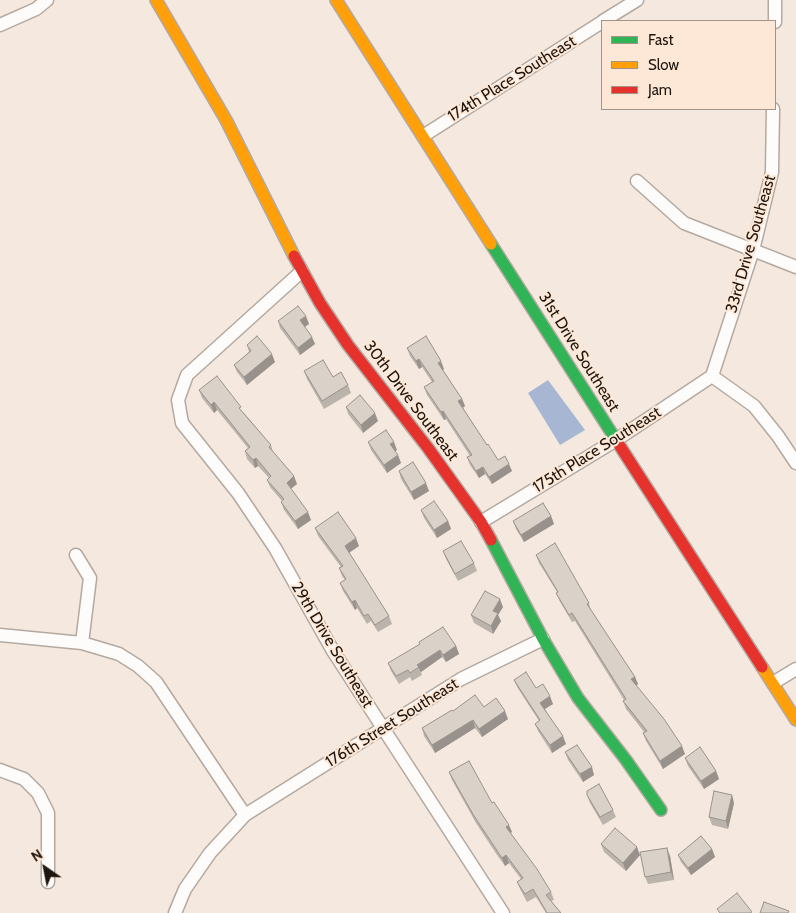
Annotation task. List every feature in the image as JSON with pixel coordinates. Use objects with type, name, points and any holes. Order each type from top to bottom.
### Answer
[{"type":"street","points":[[0,25],[36,9],[47,0]]},
{"type":"street","name":"30th Drive Southeast","points":[[156,0],[226,120],[320,303],[348,344],[428,448],[481,522],[543,638],[578,698],[626,760],[660,810]]},
{"type":"street","name":"31st Drive Southeast","points":[[336,0],[796,720]]},
{"type":"street","name":"174th Place Southeast","points":[[606,20],[637,0]]},
{"type":"street","points":[[775,0],[775,20]]},
{"type":"street","name":"174th Place Southeast","points":[[423,136],[601,23]]},
{"type":"street","name":"33rd Drive Southeast","points":[[712,376],[752,250],[772,172],[773,110]]},
{"type":"street","points":[[637,182],[684,223],[796,267]]},
{"type":"street","name":"29th Drive Southeast","points":[[302,271],[187,376],[178,400],[182,423],[238,493],[275,548],[333,651],[503,913]]},
{"type":"street","points":[[712,376],[754,406],[778,436],[796,463]]},
{"type":"street","name":"175th Place Southeast","points":[[481,522],[616,440],[712,376]]},
{"type":"street","points":[[76,554],[90,578],[82,643]]},
{"type":"street","points":[[0,635],[82,643],[120,654],[138,666],[156,682],[246,815]]},
{"type":"street","name":"176th Street Southeast","points":[[175,913],[185,889],[210,853],[246,815],[461,679],[543,638]]},
{"type":"street","points":[[773,683],[796,669]]},
{"type":"street","points":[[0,770],[24,779],[38,793],[48,813],[48,882]]},
{"type":"water","points":[[548,380],[585,430],[560,445],[528,393]]},
{"type":"building","points":[[298,306],[306,316],[300,320],[312,337],[298,348],[278,321]]},
{"type":"building","points":[[257,336],[272,354],[244,377],[234,365],[251,351],[247,345]]},
{"type":"building","points":[[426,336],[441,361],[438,363],[462,399],[458,401],[498,460],[505,456],[509,464],[489,477],[483,467],[476,471],[467,457],[472,455],[443,411],[441,412],[424,387],[434,381],[419,359],[416,361],[407,348]]},
{"type":"building","points":[[323,360],[333,377],[341,372],[348,385],[322,401],[304,371]]},
{"type":"building","points":[[217,376],[241,407],[239,408],[271,445],[269,447],[294,476],[287,483],[308,512],[295,521],[281,502],[284,499],[267,480],[271,476],[256,458],[253,460],[245,451],[250,447],[214,402],[211,405],[199,390]]},
{"type":"building","points":[[360,395],[375,413],[361,425],[346,407]]},
{"type":"building","points":[[386,430],[394,442],[390,444],[398,455],[384,465],[368,442]]},
{"type":"building","points":[[413,462],[426,483],[411,492],[399,471]]},
{"type":"building","points":[[434,501],[448,521],[434,530],[421,510]]},
{"type":"building","points":[[543,503],[551,516],[521,535],[513,521]]},
{"type":"building","points":[[338,512],[356,538],[345,546],[389,616],[375,625],[368,614],[364,616],[355,600],[352,602],[340,583],[346,579],[339,568],[343,566],[315,528]]},
{"type":"building","points":[[461,541],[474,563],[455,574],[443,551]]},
{"type":"building","points":[[555,543],[589,603],[587,604],[635,677],[631,679],[664,719],[682,746],[660,761],[643,733],[647,731],[623,701],[626,699],[572,613],[569,615],[536,555]]},
{"type":"building","points":[[485,591],[500,599],[493,611],[498,613],[491,626],[471,615]]},
{"type":"building","points":[[443,627],[456,646],[443,655],[440,650],[417,665],[419,667],[410,673],[408,670],[396,676],[388,663],[420,644],[419,642]]},
{"type":"building","points":[[526,672],[536,688],[543,684],[550,696],[540,703],[563,736],[550,745],[535,724],[540,720],[514,680]]},
{"type":"building","points":[[475,695],[484,707],[496,698],[505,711],[479,729],[473,720],[432,745],[422,728],[453,711]]},
{"type":"building","points":[[577,745],[592,767],[580,774],[565,752]]},
{"type":"building","points":[[700,747],[716,771],[701,781],[685,758]]},
{"type":"building","points":[[469,761],[492,803],[494,802],[509,825],[506,827],[537,869],[551,892],[546,895],[561,913],[547,913],[533,889],[525,894],[517,882],[523,878],[506,855],[502,858],[474,816],[449,772]]},
{"type":"building","points":[[599,784],[613,810],[600,817],[587,795],[587,791]]},
{"type":"building","points":[[714,791],[732,795],[726,821],[709,817]]},
{"type":"building","points":[[615,828],[637,847],[623,863],[601,844]]},
{"type":"building","points":[[701,836],[712,849],[688,868],[678,855]]},
{"type":"building","points":[[667,848],[671,872],[645,877],[640,852]]},
{"type":"building","points":[[737,893],[752,912],[720,913],[717,909]]},
{"type":"building","points":[[764,902],[789,911],[788,913],[760,913]]},
{"type":"traffic: fast","points":[[491,244],[618,443]]},
{"type":"traffic: fast","points":[[491,540],[543,639],[578,698],[626,760],[661,810]]},
{"type":"traffic: slow","points":[[156,0],[226,120],[294,256]]},
{"type":"traffic: slow","points":[[336,0],[491,244]]},
{"type":"traffic: slow","points":[[762,667],[796,720]]},
{"type":"traffic: jam","points":[[294,256],[320,303],[348,345],[428,448],[481,522],[491,540]]},
{"type":"traffic: jam","points":[[618,443],[762,667]]}]
